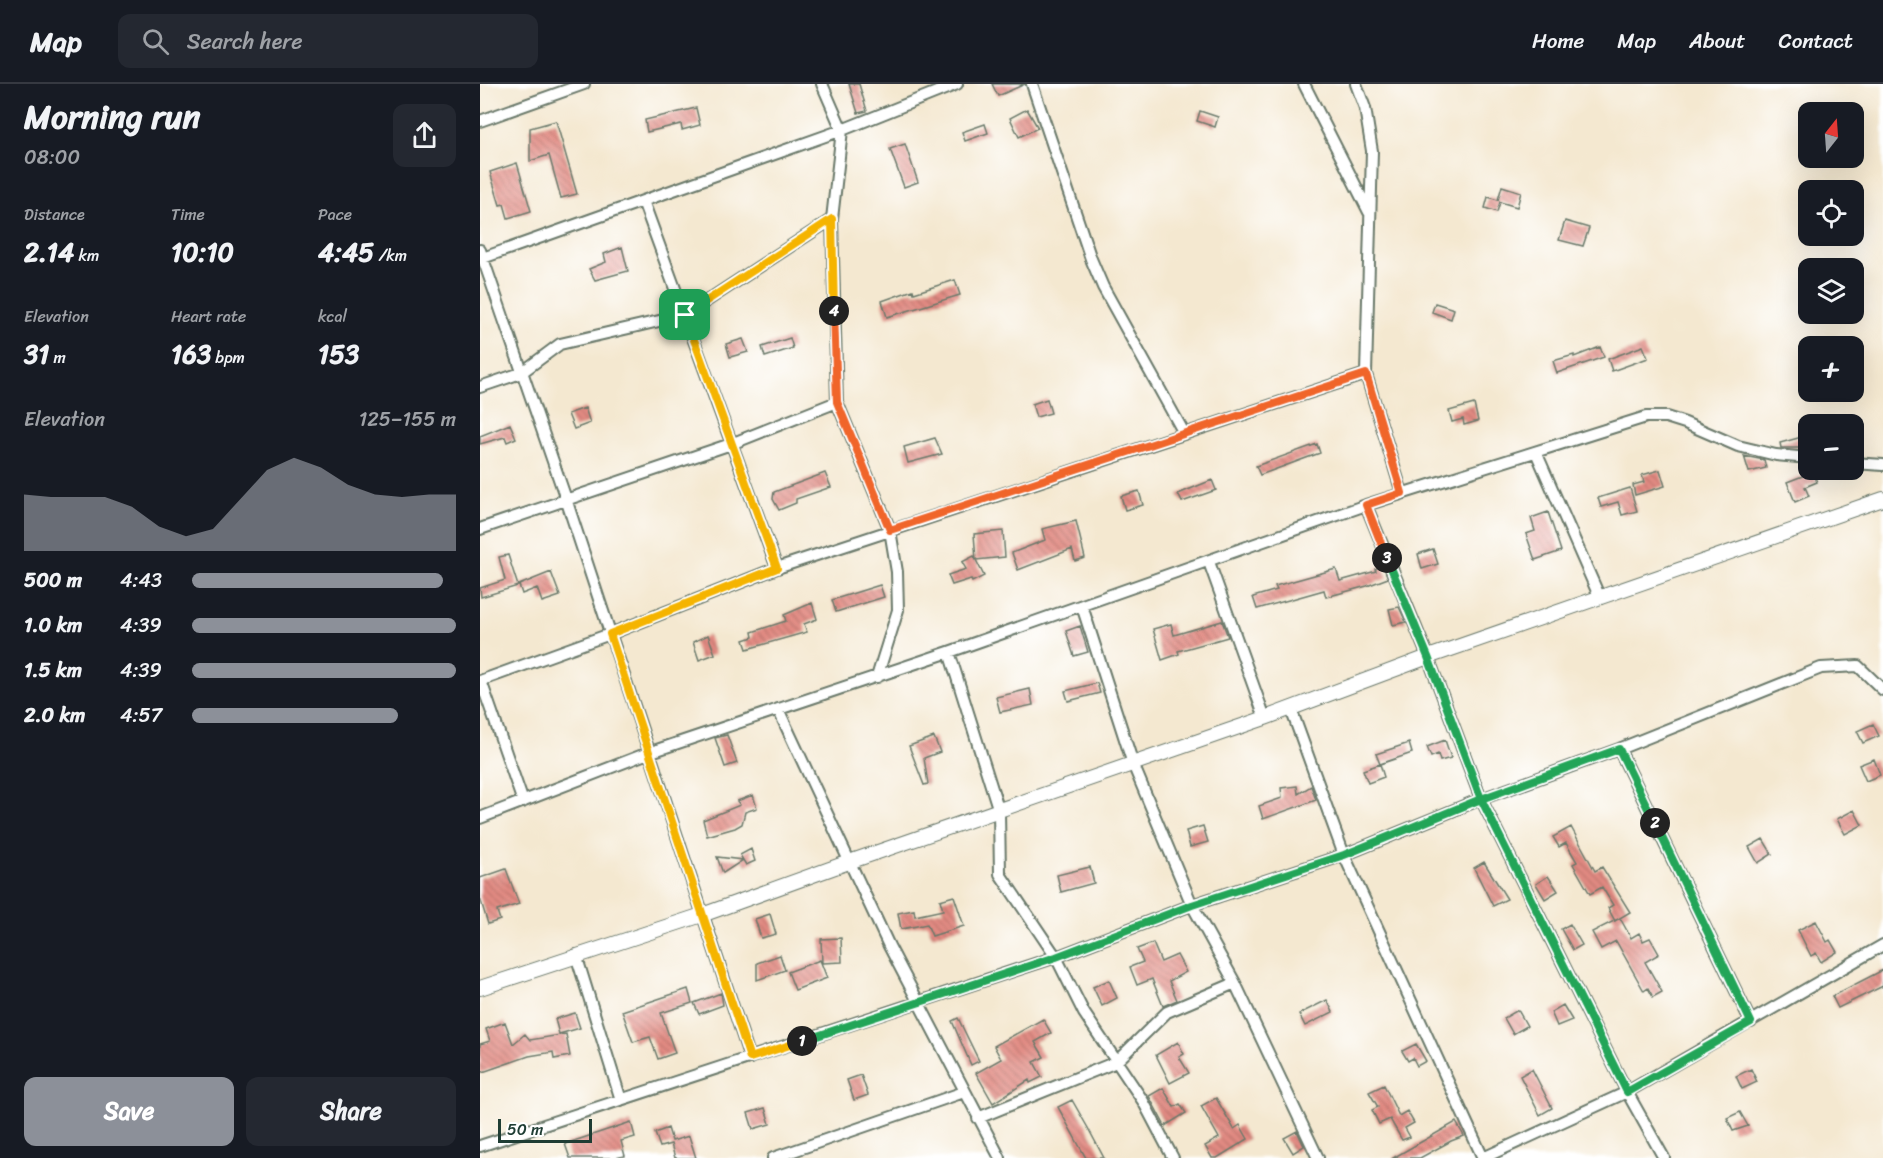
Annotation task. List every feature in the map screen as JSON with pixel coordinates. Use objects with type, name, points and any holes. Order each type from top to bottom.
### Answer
[{"type":"street","points":[[480,122],[584,84]]},
{"type":"street","points":[[822,84],[842,130],[832,219],[837,402],[890,530],[897,572],[898,610],[877,677]]},
{"type":"street","points":[[750,1058],[566,499],[481,255],[643,201],[842,130],[957,84]]},
{"type":"street","points":[[1032,84],[1091,259],[1103,287],[1184,433]]},
{"type":"street","points":[[1304,84],[1371,215]]},
{"type":"street","points":[[1356,84],[1365,108],[1372,151],[1366,374],[1402,493]]},
{"type":"street","points":[[643,201],[777,568]]},
{"type":"street","points":[[480,387],[521,373],[560,344],[685,315],[832,219]]},
{"type":"street","points":[[523,802],[481,681],[610,634],[777,568],[1366,374]]},
{"type":"street","points":[[480,529],[730,444],[837,402]]},
{"type":"street","points":[[480,818],[648,753],[877,677],[1366,505],[1646,417],[1666,417],[1738,446],[1798,457]]},
{"type":"street","points":[[1536,452],[1600,598]]},
{"type":"street","points":[[1864,464],[1883,465]]},
{"type":"street","points":[[480,988],[702,915],[1265,718],[1428,657],[1883,499]]},
{"type":"street","points":[[1366,505],[1428,657],[1481,799],[1627,1092],[1664,1158]]},
{"type":"street","points":[[1209,562],[1265,718]]},
{"type":"street","points":[[1082,606],[1133,764],[1192,905],[1235,983],[1318,1158]]},
{"type":"street","points":[[949,652],[999,811],[1000,874],[1056,957],[1084,1013],[1143,1101],[1173,1158]]},
{"type":"street","points":[[480,1146],[1056,957],[1192,905],[1344,855],[1481,799],[1619,749],[1821,669],[1858,666],[1883,690]]},
{"type":"street","points":[[1291,708],[1344,855],[1483,1158],[1627,1092],[1883,945]]},
{"type":"street","points":[[778,710],[918,1002],[1000,1158]]},
{"type":"street","points":[[1619,749],[1751,1022]]},
{"type":"street","points":[[576,955],[621,1100]]},
{"type":"street","points":[[978,1118],[1116,1062],[1167,1012],[1235,983]]},
{"type":"street","points":[[773,1158],[964,1092]]},
{"type":"building","points":[[849,84],[859,84],[867,111],[858,113]]},
{"type":"building","points":[[992,84],[1025,84],[998,96]]},
{"type":"building","points":[[696,108],[700,125],[682,130],[681,124],[647,132],[645,120]]},
{"type":"building","points":[[1027,109],[1038,128],[1019,137],[1010,118]]},
{"type":"building","points":[[1200,111],[1218,117],[1215,127],[1197,121]]},
{"type":"building","points":[[556,121],[577,194],[561,198],[549,155],[530,161],[530,128]]},
{"type":"building","points":[[985,124],[988,133],[965,141],[962,132]]},
{"type":"building","points":[[905,144],[918,182],[904,187],[890,149]]},
{"type":"building","points":[[517,163],[531,211],[508,218],[504,204],[500,205],[490,172]]},
{"type":"building","points":[[1502,186],[1521,192],[1517,207],[1500,202],[1497,212],[1485,208],[1488,197],[1498,200]]},
{"type":"building","points":[[1565,221],[1589,228],[1583,246],[1559,240]]},
{"type":"building","points":[[622,247],[628,271],[595,280],[589,269],[606,262],[604,254]]},
{"type":"building","points":[[955,280],[960,295],[887,317],[882,301],[913,290],[914,293]]},
{"type":"building","points":[[1435,303],[1454,309],[1451,319],[1432,312]]},
{"type":"building","points":[[790,338],[793,348],[765,357],[762,347]]},
{"type":"building","points":[[743,339],[748,352],[730,357],[726,344]]},
{"type":"building","points":[[1643,346],[1648,358],[1612,371],[1608,359]]},
{"type":"building","points":[[1600,347],[1604,357],[1557,373],[1553,361],[1574,355],[1574,357]]},
{"type":"building","points":[[1047,399],[1051,413],[1036,417],[1032,404]]},
{"type":"building","points":[[1474,404],[1478,421],[1464,425],[1463,419],[1452,422],[1449,411]]},
{"type":"building","points":[[585,408],[590,423],[574,429],[568,414]]},
{"type":"building","points":[[510,424],[516,438],[507,442],[505,437],[480,444],[480,436]]},
{"type":"building","points":[[935,438],[942,454],[908,463],[904,447]]},
{"type":"building","points":[[1798,438],[1798,448],[1781,448],[1780,443]]},
{"type":"building","points":[[1317,444],[1320,453],[1260,475],[1256,466]]},
{"type":"building","points":[[1744,456],[1764,460],[1766,468],[1749,472]]},
{"type":"building","points":[[1660,470],[1665,486],[1635,495],[1633,485],[1644,482],[1642,475]]},
{"type":"building","points":[[825,473],[831,487],[796,499],[796,503],[779,510],[773,499],[774,492]]},
{"type":"building","points":[[1798,478],[1798,480],[1816,480],[1817,482],[1805,487],[1809,496],[1795,502],[1787,482]]},
{"type":"building","points":[[1212,480],[1216,490],[1182,502],[1178,494]]},
{"type":"building","points":[[1630,488],[1637,511],[1622,515],[1618,502],[1601,507],[1598,498]]},
{"type":"building","points":[[1139,491],[1143,505],[1125,510],[1121,496]]},
{"type":"building","points":[[1548,512],[1561,551],[1535,560],[1526,534],[1535,531],[1531,518]]},
{"type":"building","points":[[1076,521],[1085,558],[1075,561],[1072,549],[1018,570],[1012,553],[1045,540],[1042,529]]},
{"type":"building","points":[[1003,531],[1005,557],[976,560],[974,534]]},
{"type":"building","points":[[1433,549],[1438,564],[1422,569],[1418,554]]},
{"type":"building","points":[[508,555],[518,586],[481,597],[480,588],[505,580],[499,557]]},
{"type":"building","points":[[974,556],[984,576],[972,582],[971,579],[952,585],[948,575],[966,569],[962,562]]},
{"type":"building","points":[[1383,566],[1388,578],[1326,597],[1324,590],[1257,609],[1253,597],[1277,590],[1275,586],[1336,569],[1340,581],[1376,571],[1375,569]]},
{"type":"building","points":[[551,572],[560,596],[542,602],[537,588],[522,594],[519,585]]},
{"type":"building","points":[[880,585],[884,597],[836,612],[832,600]]},
{"type":"building","points":[[812,603],[817,619],[804,624],[807,632],[747,649],[744,640],[753,637],[752,632],[786,621],[784,615]]},
{"type":"building","points":[[1399,607],[1406,622],[1393,625],[1389,609]]},
{"type":"building","points":[[1222,621],[1228,637],[1178,651],[1179,654],[1162,660],[1153,629],[1171,624],[1174,635]]},
{"type":"building","points":[[1080,626],[1088,652],[1074,656],[1066,631]]},
{"type":"building","points":[[708,635],[715,654],[699,660],[693,642]]},
{"type":"building","points":[[1097,683],[1100,693],[1068,701],[1065,691]]},
{"type":"building","points":[[1030,689],[1033,705],[1000,712],[996,697]]},
{"type":"building","points":[[1873,724],[1879,736],[1863,743],[1857,731]]},
{"type":"building","points":[[727,735],[737,763],[725,767],[715,738]]},
{"type":"building","points":[[934,737],[940,752],[924,758],[928,784],[924,785],[909,746]]},
{"type":"building","points":[[1445,740],[1451,758],[1440,761],[1438,754],[1431,757],[1427,747]]},
{"type":"building","points":[[1409,743],[1412,753],[1380,764],[1376,754]]},
{"type":"building","points":[[1874,759],[1880,775],[1866,781],[1859,765]]},
{"type":"building","points":[[1380,764],[1384,777],[1368,783],[1363,770]]},
{"type":"building","points":[[1297,786],[1298,794],[1311,786],[1316,800],[1263,819],[1259,806],[1282,798],[1281,788]]},
{"type":"building","points":[[753,795],[757,808],[745,812],[742,824],[707,836],[703,820],[740,805],[737,801]]},
{"type":"building","points":[[1854,810],[1862,825],[1845,834],[1837,819]]},
{"type":"building","points":[[1203,826],[1208,842],[1190,847],[1186,831]]},
{"type":"building","points":[[1571,827],[1595,871],[1602,867],[1630,912],[1615,921],[1608,908],[1613,905],[1602,887],[1590,894],[1573,864],[1577,862],[1566,843],[1559,847],[1553,837]]},
{"type":"building","points":[[1763,839],[1772,854],[1758,863],[1749,847]]},
{"type":"building","points":[[751,849],[755,861],[746,865],[740,855]]},
{"type":"building","points":[[717,857],[743,860],[723,873]]},
{"type":"building","points":[[1484,862],[1507,899],[1493,906],[1474,868]]},
{"type":"building","points":[[1090,867],[1094,883],[1061,892],[1057,875]]},
{"type":"building","points":[[506,869],[519,904],[497,911],[500,920],[488,924],[480,898],[480,878]]},
{"type":"building","points":[[1548,876],[1558,891],[1545,899],[1536,884]]},
{"type":"building","points":[[954,896],[964,926],[932,936],[927,924],[901,929],[898,913],[914,910],[915,916],[943,910],[940,900]]},
{"type":"building","points":[[770,914],[776,934],[761,938],[755,919]]},
{"type":"building","points":[[1620,918],[1631,938],[1639,933],[1643,941],[1650,938],[1659,954],[1645,962],[1662,992],[1653,997],[1648,988],[1644,991],[1616,941],[1601,949],[1592,932]]},
{"type":"building","points":[[1816,921],[1827,942],[1830,940],[1837,952],[1821,962],[1816,953],[1811,956],[1798,930]]},
{"type":"building","points":[[1570,924],[1582,945],[1573,950],[1561,929]]},
{"type":"building","points":[[841,938],[842,962],[822,963],[821,939]]},
{"type":"building","points":[[1153,943],[1161,962],[1177,955],[1186,972],[1169,981],[1177,1000],[1163,1006],[1152,979],[1137,985],[1130,967],[1143,962],[1137,949]]},
{"type":"building","points":[[780,955],[785,970],[757,980],[757,963]]},
{"type":"building","points":[[820,960],[827,978],[795,990],[788,972]]},
{"type":"building","points":[[1883,970],[1883,986],[1838,1008],[1832,996]]},
{"type":"building","points":[[1109,980],[1117,998],[1102,1006],[1093,987]]},
{"type":"building","points":[[688,989],[692,1003],[661,1013],[675,1053],[658,1059],[650,1037],[633,1042],[622,1011]]},
{"type":"building","points":[[721,993],[723,1005],[699,1014],[694,1003]]},
{"type":"building","points":[[1327,1000],[1333,1012],[1305,1026],[1299,1014]]},
{"type":"building","points":[[1563,1005],[1572,1020],[1557,1026],[1551,1012]]},
{"type":"building","points":[[1518,1010],[1527,1026],[1513,1034],[1504,1018]]},
{"type":"building","points":[[575,1013],[580,1028],[559,1034],[555,1019]]},
{"type":"building","points":[[958,1018],[979,1061],[971,1065],[952,1021]]},
{"type":"building","points":[[1043,1019],[1051,1033],[1035,1042],[1044,1057],[1034,1062],[1042,1077],[1030,1083],[1029,1080],[993,1103],[976,1073],[1001,1059],[994,1046]]},
{"type":"building","points":[[505,1022],[513,1044],[525,1034],[530,1040],[566,1034],[570,1056],[554,1059],[553,1052],[529,1056],[480,1073],[480,1044],[490,1041],[486,1029]]},
{"type":"building","points":[[1178,1042],[1184,1054],[1179,1057],[1189,1073],[1170,1083],[1156,1055]]},
{"type":"building","points":[[1416,1044],[1426,1061],[1417,1066],[1413,1058],[1408,1061],[1402,1051]]},
{"type":"building","points":[[1532,1069],[1552,1108],[1540,1115],[1520,1076]]},
{"type":"building","points":[[1751,1069],[1757,1082],[1742,1089],[1736,1076]]},
{"type":"building","points":[[861,1075],[868,1095],[854,1100],[847,1080]]},
{"type":"building","points":[[1384,1085],[1399,1116],[1407,1111],[1414,1123],[1405,1128],[1410,1137],[1402,1140],[1390,1119],[1379,1124],[1372,1110],[1378,1107],[1369,1092]]},
{"type":"building","points":[[1163,1088],[1174,1107],[1180,1104],[1186,1113],[1165,1126],[1149,1096]]},
{"type":"building","points":[[1216,1098],[1234,1129],[1240,1125],[1248,1139],[1217,1158],[1212,1158],[1205,1146],[1219,1138],[1201,1106]]},
{"type":"building","points":[[1072,1100],[1104,1158],[1086,1158],[1058,1107]]},
{"type":"building","points":[[765,1108],[770,1124],[753,1129],[748,1113]]},
{"type":"building","points":[[1740,1112],[1748,1126],[1733,1131],[1727,1118]]},
{"type":"building","points":[[631,1122],[635,1137],[621,1141],[625,1156],[570,1158],[565,1144]]},
{"type":"building","points":[[1456,1122],[1464,1136],[1420,1158],[1393,1158]]},
{"type":"building","points":[[668,1128],[672,1141],[689,1136],[696,1158],[675,1158],[671,1144],[660,1147],[655,1133]]},
{"type":"building","points":[[1297,1131],[1304,1146],[1293,1153],[1284,1138]]},
{"type":"route","points":[[685,315],[777,568],[610,634],[750,1058],[1056,957],[1192,905],[1344,855],[1481,799],[1619,749],[1751,1022],[1627,1092],[1481,799],[1428,657],[1366,505],[1402,493],[1366,374],[890,530],[837,402],[832,219],[685,315]]}]
